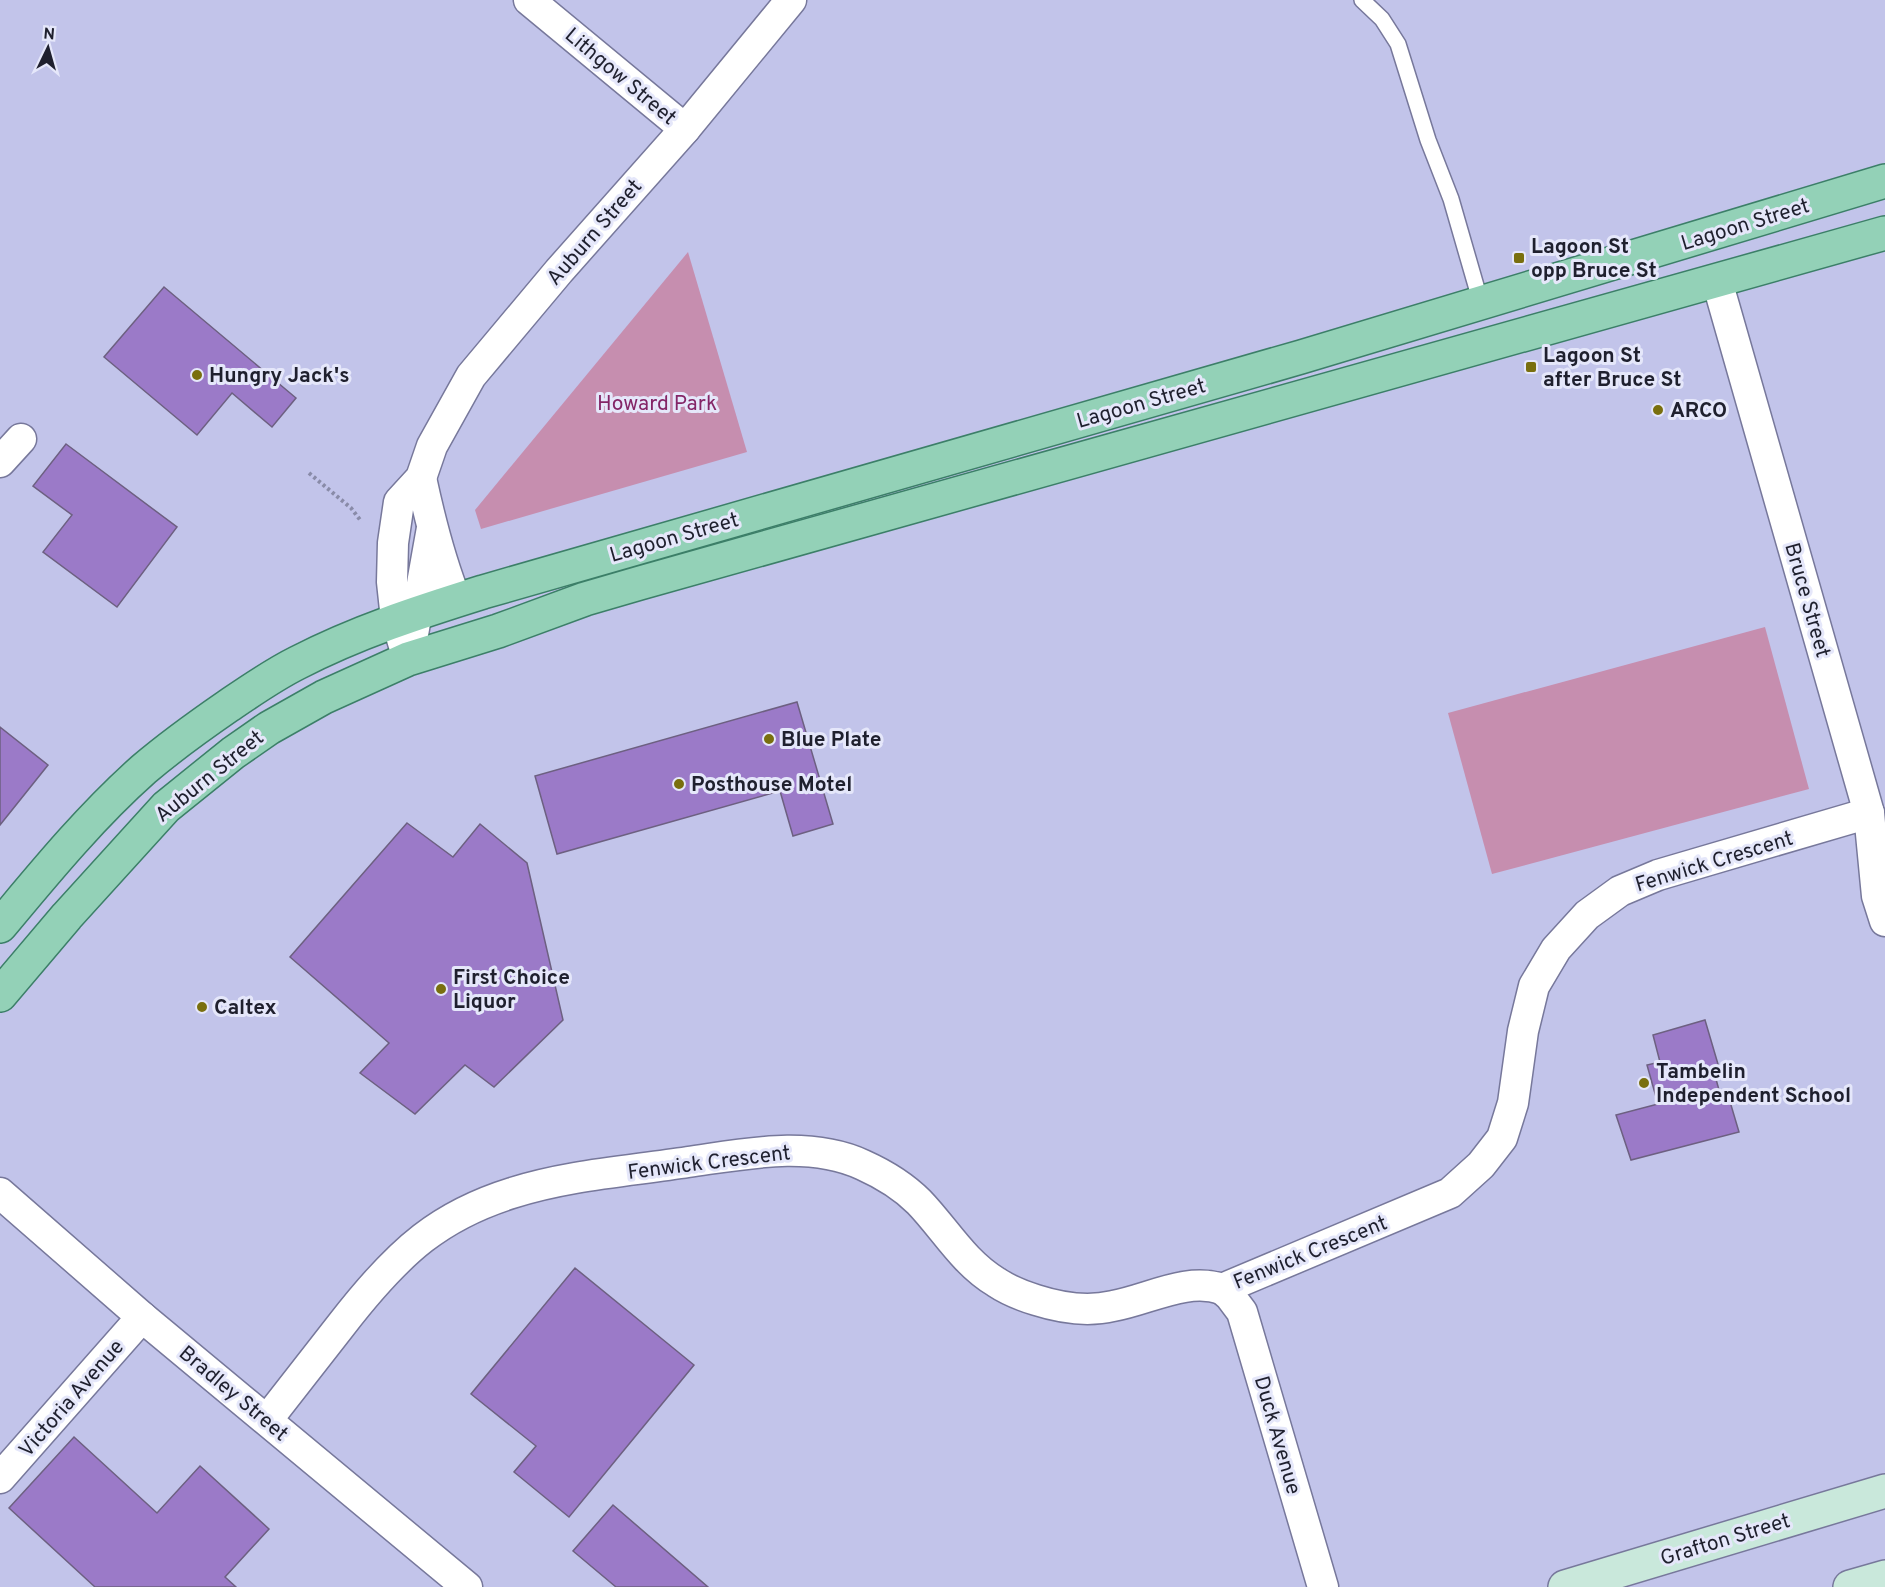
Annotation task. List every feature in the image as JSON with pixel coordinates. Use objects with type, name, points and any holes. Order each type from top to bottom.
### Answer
[{"type":"main road","name":"Lagoon Street","points":[[406,616],[1481,303],[1885,181]]},
{"type":"main road","name":"Lagoon Street","points":[[408,660],[585,599],[640,583],[1885,233]]},
{"type":"main road","name":"Auburn Street","points":[[0,926],[98,814],[144,770],[191,731],[243,695],[294,664],[352,636],[406,616]]},
{"type":"main road","name":"Auburn Street","points":[[0,995],[83,898],[166,807],[233,753],[269,728],[324,697],[408,660]]},
{"type":"street","name":"Lithgow Street","points":[[529,0],[685,129]]},
{"type":"street","name":"Auburn Street","points":[[408,660],[406,616],[392,563],[399,502],[421,478],[432,446],[471,376],[559,271],[685,129],[791,0]]},
{"type":"street","name":"Bruce Street","points":[[1717,281],[1869,813],[1877,896],[1885,921]]},
{"type":"street","points":[[0,462],[21,439]]},
{"type":"street","name":"Auburn Street","points":[[421,478],[444,570],[456,600]]},
{"type":"street","name":"Auburn Street","points":[[406,616],[432,528]]},
{"type":"street","name":"Fenwick Crescent","points":[[267,1420],[378,1282],[423,1238],[449,1221],[480,1205],[513,1193],[543,1186],[770,1151],[798,1150],[830,1154],[862,1164],[893,1181],[918,1201],[972,1264],[996,1282],[1022,1295],[1051,1305],[1080,1309],[1112,1307],[1193,1286],[1212,1285],[1222,1288],[1450,1193],[1481,1165],[1502,1138],[1513,1103],[1523,1031],[1534,986],[1556,949],[1587,915],[1620,891],[1658,875],[1869,813]]},
{"type":"street","name":"Bradley Street","points":[[1,1192],[142,1317],[467,1587]]},
{"type":"street","name":"Duck Avenue","points":[[1222,1288],[1242,1312],[1323,1587]]},
{"type":"street","name":"Victoria Avenue","points":[[0,1478],[142,1317]]},
{"type":"street","name":"Grafton Street","points":[[1565,1587],[1885,1491]]},
{"type":"street","points":[[1850,1587],[1885,1577]]},
{"type":"lane","points":[[1362,0],[1382,19],[1398,44],[1428,141],[1446,181],[1481,303]]},
{"type":"green space","name":"Howard Park","points":[[688,252],[747,452],[481,529],[475,510]]},
{"type":"green space","points":[[1765,627],[1809,789],[1492,874],[1448,713]]},
{"type":"building","name":"Hungry Jack's","points":[[164,287],[296,398],[272,427],[232,393],[197,435],[104,357]]},
{"type":"building","points":[[66,444],[177,527],[117,607],[43,552],[72,515],[33,486]]},
{"type":"building","name":"Posthouse Motel","points":[[797,702],[833,824],[793,836],[780,791],[557,854],[535,776]]},
{"type":"building","points":[[0,727],[48,765],[0,825]]},
{"type":"building","name":"First Choice Liquor","points":[[407,823],[453,857],[480,824],[527,863],[563,1020],[494,1087],[465,1065],[415,1114],[360,1073],[389,1043],[290,957]]},
{"type":"building","points":[[1705,1020],[1720,1071],[1714,1072],[1721,1097],[1728,1095],[1739,1132],[1631,1160],[1616,1115],[1658,1104],[1647,1065],[1660,1062],[1653,1035]]},
{"type":"building","points":[[575,1268],[694,1365],[569,1517],[514,1472],[536,1446],[471,1394]]},
{"type":"building","points":[[74,1437],[157,1513],[200,1466],[269,1529],[225,1577],[236,1587],[95,1587],[9,1508]]},
{"type":"building","points":[[613,1505],[708,1587],[616,1587],[573,1551]]},
{"type":"place","name":"Lagoon St opp Bruce St","points":[[1519,258]]},
{"type":"place","name":"Lagoon St after Bruce St","points":[[1531,367]]},
{"type":"place","name":"Hungry Jack's","points":[[197,375]]},
{"type":"place","name":"ARCO","points":[[1658,410]]},
{"type":"place","name":"Blue Plate","points":[[769,739]]},
{"type":"place","name":"Posthouse Motel","points":[[679,784]]},
{"type":"place","name":"First Choice Liquor","points":[[441,989]]},
{"type":"place","name":"Caltex","points":[[202,1007]]},
{"type":"place","name":"Tambelin Independent School","points":[[1644,1083]]}]
